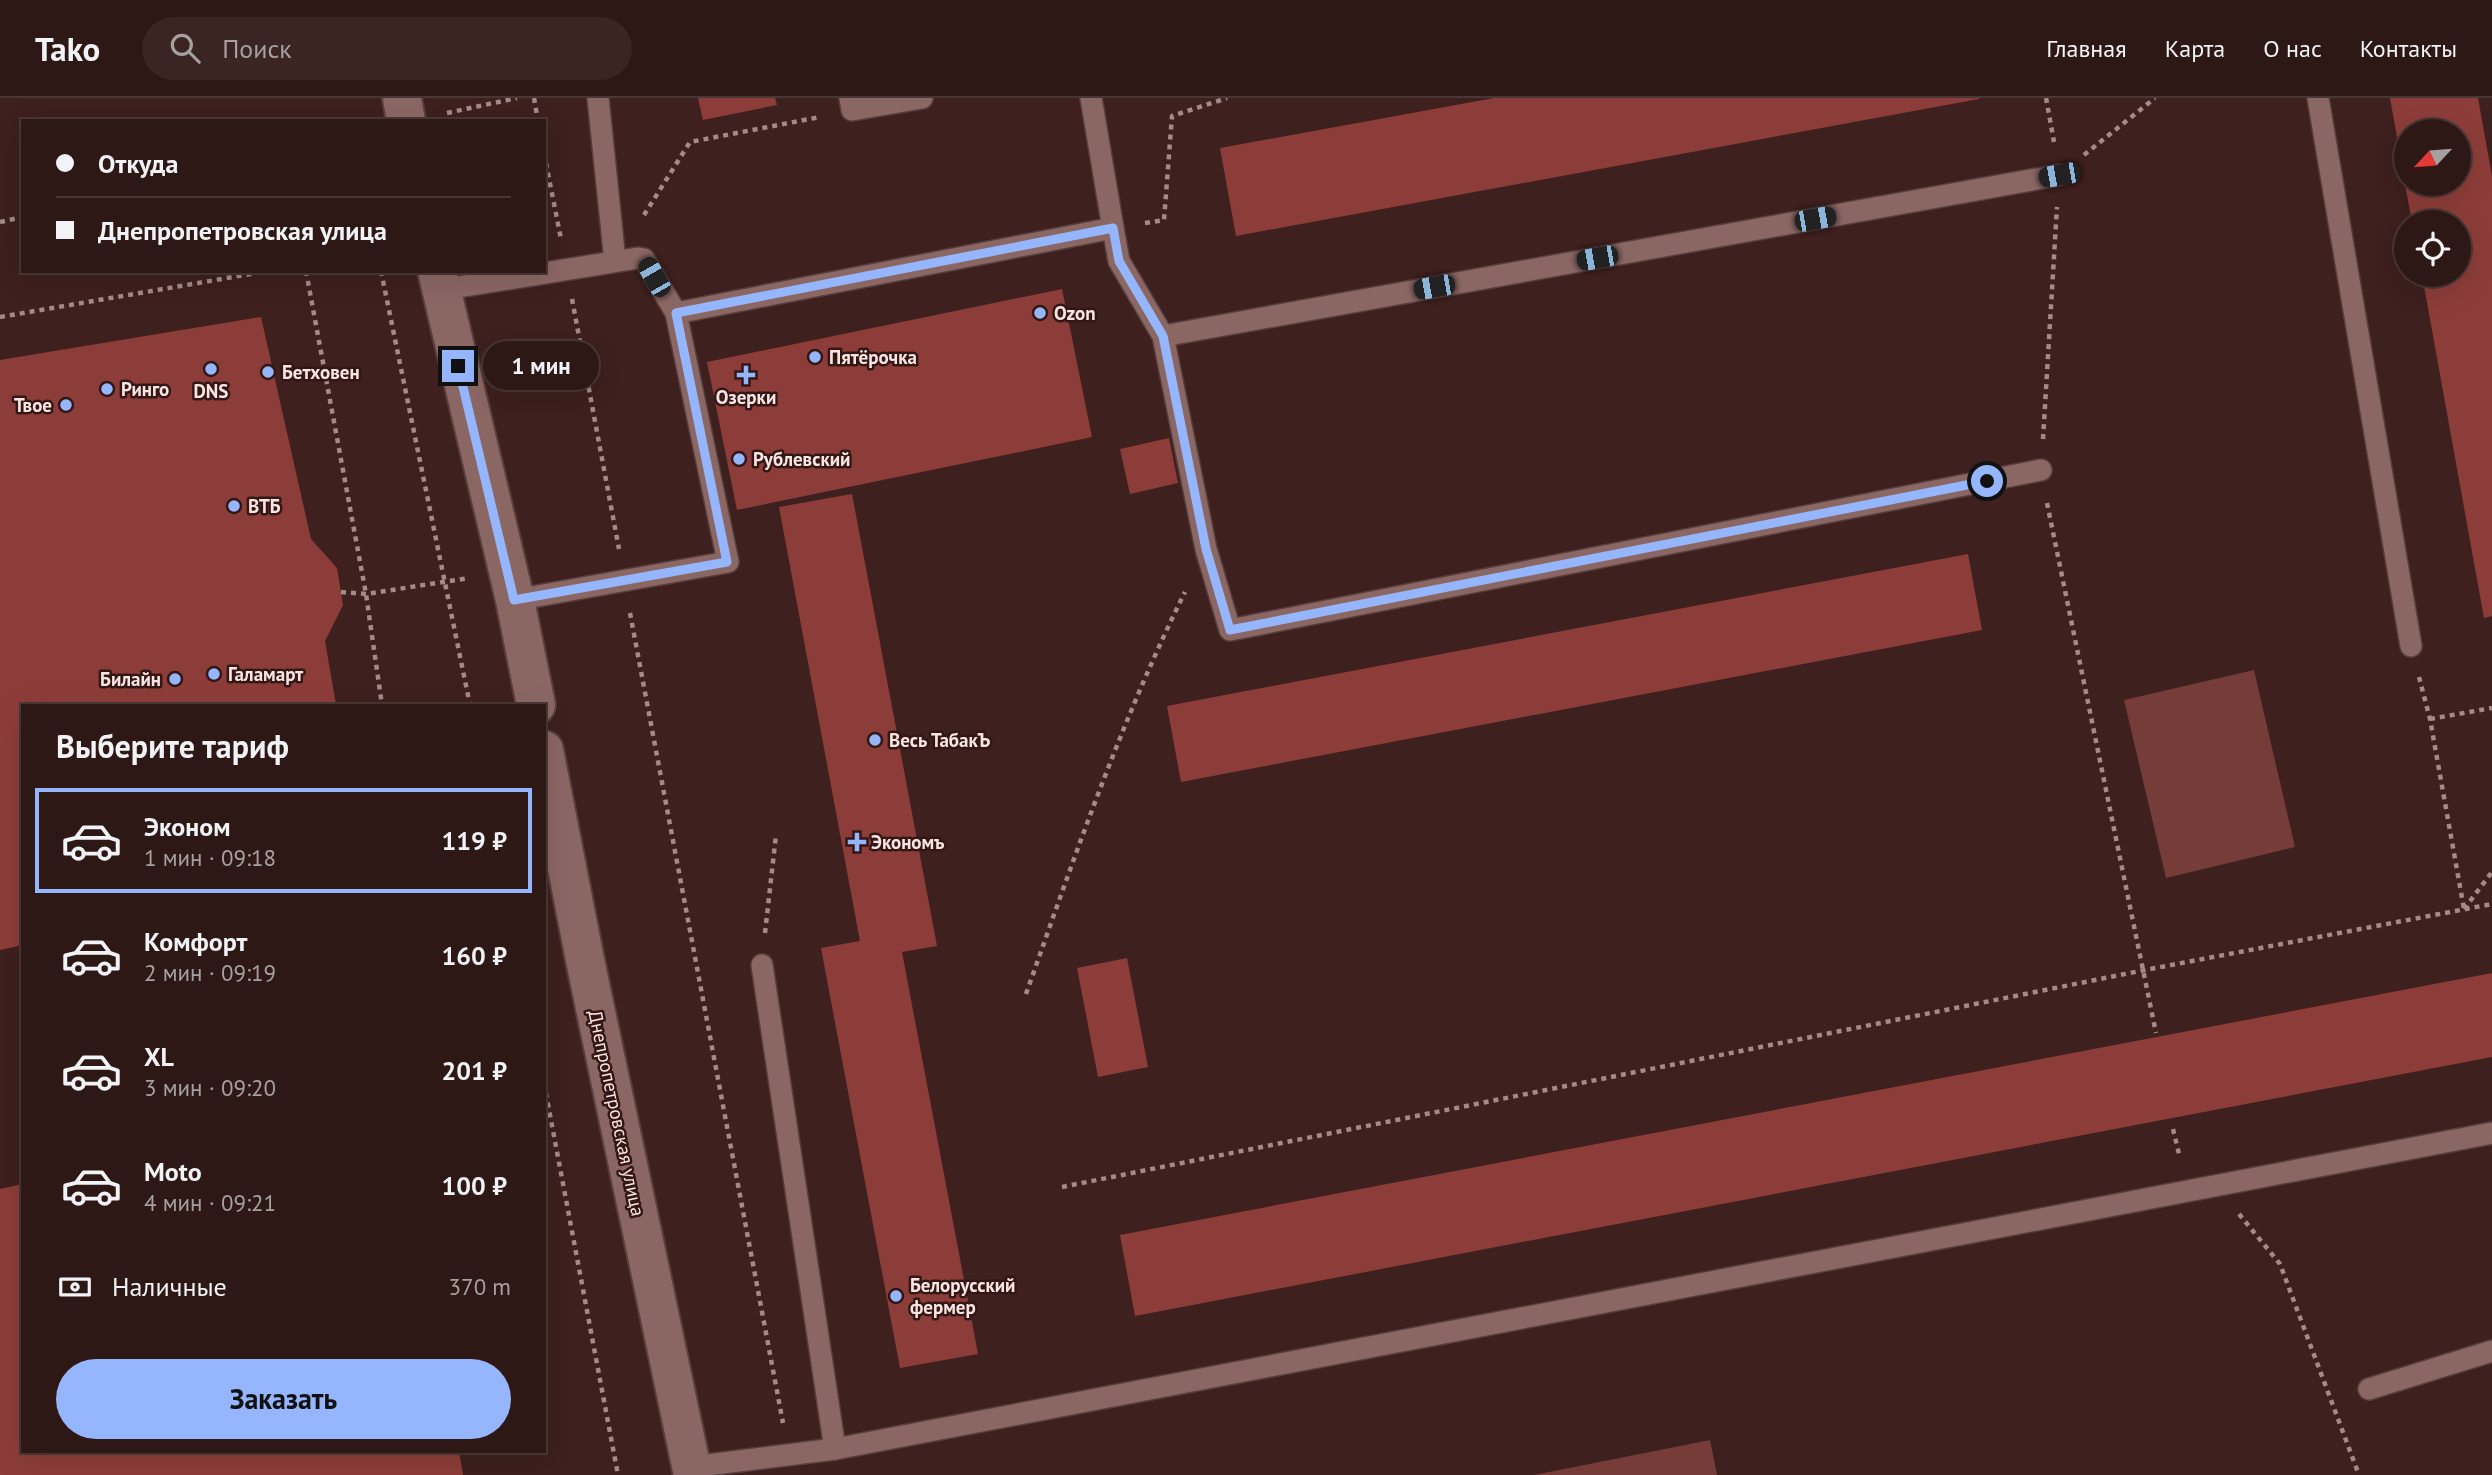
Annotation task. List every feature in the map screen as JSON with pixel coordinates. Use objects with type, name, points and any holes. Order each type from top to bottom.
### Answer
[{"type":"street","points":[[402,98],[422,118]]},
{"type":"street","points":[[438,281],[511,585],[536,704]]},
{"type":"street","name":"Днепропетровская улица","points":[[546,760],[692,1471]]},
{"type":"lane","points":[[598,98],[615,261]]},
{"type":"lane","points":[[851,104],[922,98]]},
{"type":"lane","points":[[1091,98],[1119,261],[1163,336],[1206,549],[1230,630],[2041,470]]},
{"type":"lane","points":[[2318,98],[2411,646]]},
{"type":"lane","points":[[1163,336],[2059,175]]},
{"type":"lane","points":[[676,313],[1113,228]]},
{"type":"lane","points":[[511,585],[624,580],[727,562],[676,313],[644,259],[546,272]]},
{"type":"lane","points":[[438,281],[531,273]]},
{"type":"lane","points":[[762,965],[835,1449]]},
{"type":"lane","points":[[692,1471],[835,1449],[2492,1133]]},
{"type":"lane","points":[[2368,1389],[2492,1351]]},
{"type":"path","points":[[422,118],[517,98]]},
{"type":"path","points":[[534,98],[538,119]]},
{"type":"path","points":[[1113,228],[1164,219],[1172,116],[1227,98]]},
{"type":"path","points":[[2046,98],[2059,175],[2041,470],[2156,1033]]},
{"type":"path","points":[[2059,175],[2155,98]]},
{"type":"path","points":[[638,258],[638,224],[690,142],[851,104]]},
{"type":"path","points":[[546,164],[789,1455]]},
{"type":"path","points":[[0,222],[21,217]]},
{"type":"path","points":[[0,317],[256,273]]},
{"type":"path","points":[[306,273],[366,594],[382,704]]},
{"type":"path","points":[[381,273],[470,704]]},
{"type":"path","points":[[1026,994],[1118,742],[1151,660],[1206,549]]},
{"type":"path","points":[[341,592],[366,594],[444,582],[511,585]]},
{"type":"path","points":[[2411,646],[2430,719],[2464,909]]},
{"type":"path","points":[[2430,719],[2492,709]]},
{"type":"path","points":[[762,965],[776,835]]},
{"type":"path","points":[[2464,909],[2492,872]]},
{"type":"path","points":[[1062,1187],[2145,970],[2492,904]]},
{"type":"path","points":[[546,1094],[618,1475]]},
{"type":"path","points":[[2216,1186],[2280,1264],[2359,1475]]},
{"type":"shaded area","points":[[2254,670],[2295,847],[2166,878],[2124,700]]},
{"type":"shaded area","points":[[1710,1440],[1717,1475],[1534,1475]]},
{"type":"building","points":[[698,98],[775,98],[777,105],[703,120]]},
{"type":"building","points":[[1494,98],[1979,99],[1236,236],[1220,148]]},
{"type":"building","points":[[2390,98],[2478,98],[2492,176],[2492,616],[2484,618],[2424,287],[2471,287],[2471,210],[2410,210],[2407,196],[2471,196],[2471,119],[2394,120]]},
{"type":"building","points":[[1062,289],[1092,437],[737,510],[707,362]]},
{"type":"building","points":[[261,317],[311,539],[337,568],[343,605],[325,641],[336,704],[21,704],[21,945],[0,950],[0,360]]},
{"type":"building","points":[[1169,438],[1178,483],[1130,494],[1120,449]]},
{"type":"building","points":[[852,494],[937,946],[902,952],[978,1354],[900,1368],[821,948],[860,941],[779,507]]},
{"type":"building","points":[[1968,554],[1982,630],[1181,782],[1167,706]]},
{"type":"building","points":[[1127,958],[1148,1067],[1098,1077],[1077,968]]},
{"type":"building","points":[[2492,973],[2492,1057],[1135,1316],[1120,1235]]},
{"type":"building","points":[[21,1184],[21,1453],[459,1453],[463,1475],[0,1475],[0,1189]]},
{"type":"place","name":"Ozon","points":[[1040,313]]},
{"type":"place","name":"Пятёрочка","points":[[815,357]]},
{"type":"place","name":"DNS","points":[[211,369]]},
{"type":"place","name":"Бетховен","points":[[268,372]]},
{"type":"place","name":"Озерки","points":[[746,375]]},
{"type":"place","name":"Ринго","points":[[107,389]]},
{"type":"place","name":"Твое","points":[[66,405]]},
{"type":"place","name":"Рублевский","points":[[739,459]]},
{"type":"place","name":"ВТБ","points":[[234,506]]},
{"type":"place","name":"Галамарт","points":[[214,674]]},
{"type":"place","name":"Билайн","points":[[175,679]]},
{"type":"place","name":"Весь ТабакЪ","points":[[875,740]]},
{"type":"place","name":"Экономъ","points":[[857,842]]},
{"type":"place","name":"Белорусский фермер","points":[[896,1296]]},
{"type":"route","points":[[458,366],[514,600],[727,562],[676,313],[1113,228],[1119,261],[1163,336],[1206,549],[1230,630],[1987,481]]}]
